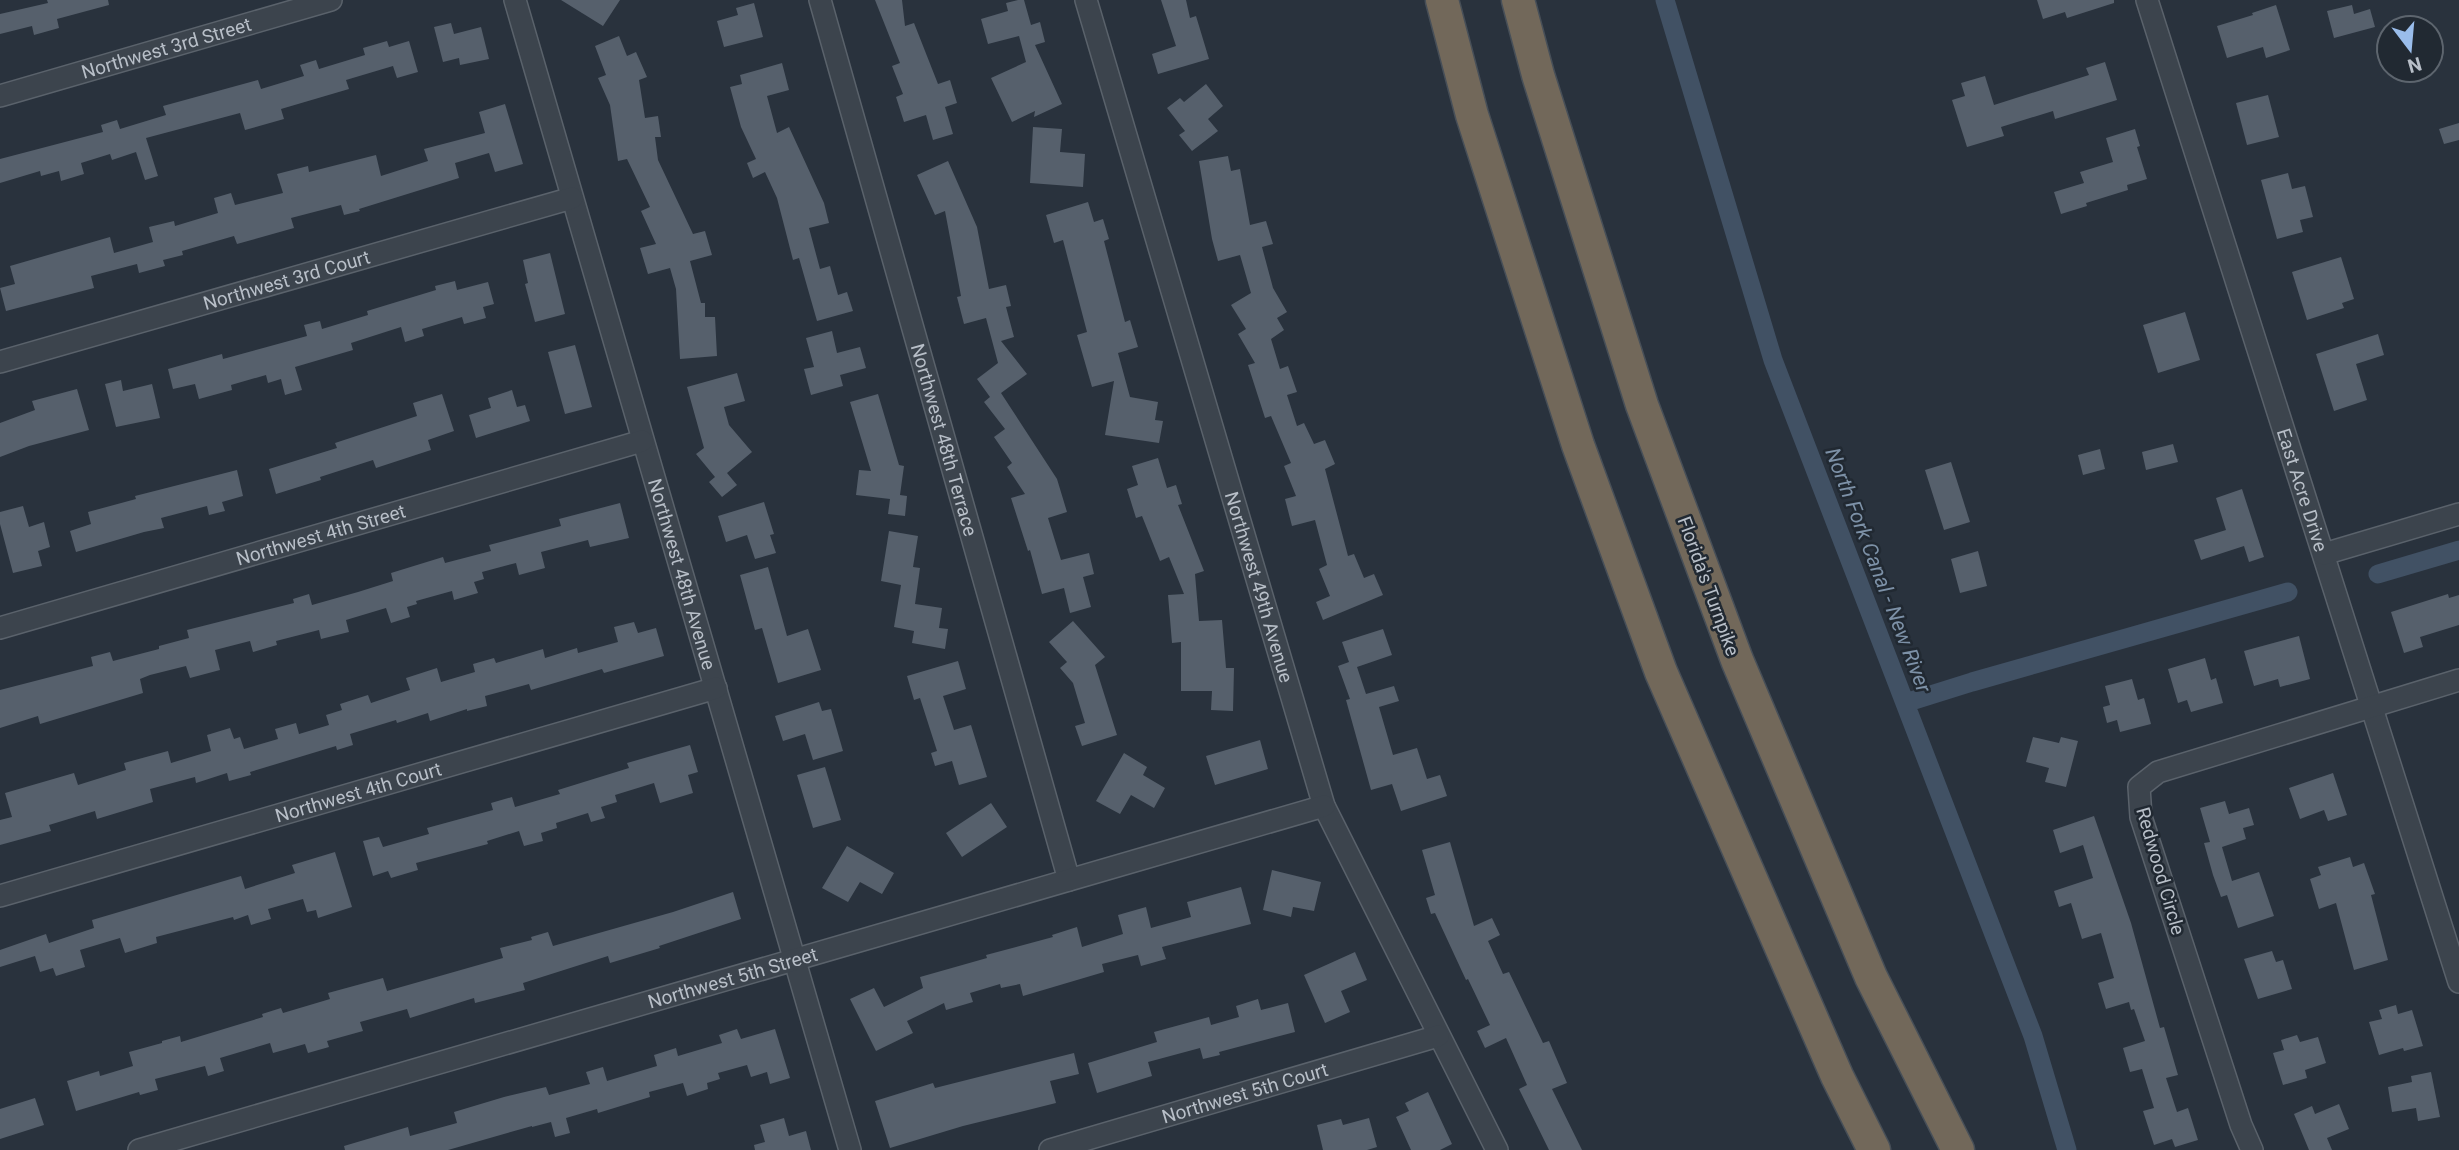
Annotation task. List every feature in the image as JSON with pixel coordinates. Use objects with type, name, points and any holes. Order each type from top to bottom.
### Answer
[{"type":"highway","points":[[1441,0],[1472,115],[1578,445],[1661,672],[1837,1076],[1874,1150]]},
{"type":"highway","name":"Florida's Turnpike","points":[[1518,0],[1538,75],[1642,405],[1737,660],[1871,977],[1952,1138]]},
{"type":"highway","points":[[1952,1138],[1973,1150]]},
{"type":"street","name":"Northwest 3rd Street","points":[[0,96],[331,0]]},
{"type":"street","name":"Northwest 48th Avenue","points":[[514,0],[850,1150]]},
{"type":"street","name":"Northwest 48th Terrace","points":[[820,0],[1069,880]]},
{"type":"street","name":"Northwest 49th Avenue","points":[[1086,0],[1324,806],[1497,1150]]},
{"type":"street","name":"East Acre Drive","points":[[2147,0],[2459,982]]},
{"type":"street","name":"Northwest 3rd Court","points":[[0,362],[572,198]]},
{"type":"street","name":"Northwest 4th Street","points":[[0,628],[642,441]]},
{"type":"street","points":[[2323,554],[2459,514]]},
{"type":"street","points":[[2371,705],[2459,680]]},
{"type":"street","name":"Northwest 4th Court","points":[[0,896],[716,688]]},
{"type":"street","name":"Redwood Circle","points":[[2252,1150],[2241,1125],[2141,817],[2139,787],[2158,772],[2371,705]]},
{"type":"street","name":"Northwest 5th Street","points":[[139,1150],[205,1141],[794,960],[1324,806]]},
{"type":"street","name":"Northwest 5th Court","points":[[1050,1150],[1438,1036]]},
{"type":"building","points":[[47,0],[108,0],[109,5],[57,19],[59,28],[34,35],[32,26],[0,34],[0,14],[48,3]]},
{"type":"building","points":[[561,0],[620,0],[603,26]]},
{"type":"building","points":[[875,0],[902,0],[905,26],[914,23],[938,84],[950,80],[957,103],[945,107],[953,134],[933,140],[926,115],[904,122],[896,97],[903,94],[892,66],[900,63]]},
{"type":"building","points":[[1024,0],[1031,25],[1040,22],[1045,42],[1035,45],[1062,104],[1034,117],[1035,111],[1012,122],[991,78],[1026,62],[1019,36],[988,44],[981,19],[1008,11],[1006,3]]},
{"type":"building","points":[[1161,0],[1186,0],[1190,18],[1196,16],[1209,59],[1158,74],[1152,54],[1176,46]]},
{"type":"building","points":[[2037,0],[2114,0],[2114,3],[2067,18],[2065,12],[2043,19]]},
{"type":"building","points":[[754,3],[763,37],[724,47],[717,21],[738,15],[736,8]]},
{"type":"building","points":[[2276,5],[2290,50],[2266,58],[2263,47],[2227,58],[2217,26]]},
{"type":"building","points":[[2352,5],[2354,14],[2370,9],[2375,27],[2334,38],[2327,11]]},
{"type":"building","points":[[451,23],[454,34],[481,27],[489,59],[460,65],[459,58],[443,62],[434,27]]},
{"type":"building","points":[[619,36],[627,56],[636,52],[647,77],[639,80],[645,118],[658,116],[661,137],[655,137],[658,160],[693,234],[705,231],[712,255],[690,261],[701,303],[705,303],[705,317],[715,317],[717,356],[680,359],[676,289],[670,268],[648,274],[640,248],[656,244],[641,211],[650,207],[627,159],[618,161],[610,105],[598,78],[606,75],[595,46]]},
{"type":"building","points":[[387,41],[389,47],[409,41],[418,72],[397,78],[393,66],[346,80],[349,89],[281,109],[284,119],[245,130],[240,113],[146,138],[158,176],[145,180],[136,152],[112,160],[110,154],[81,163],[84,174],[61,181],[59,171],[41,176],[40,171],[0,183],[0,159],[103,132],[101,125],[117,120],[120,129],[166,115],[163,106],[258,80],[261,89],[304,76],[300,65],[316,60],[319,69],[365,55],[363,48]]},
{"type":"building","points":[[2105,62],[2117,100],[2055,119],[2053,111],[2001,127],[2004,136],[1967,147],[1952,100],[1965,96],[1961,83],[1985,76],[1994,105],[2089,75],[2086,68]]},
{"type":"building","points":[[782,63],[789,90],[767,96],[777,133],[789,127],[824,203],[829,223],[809,228],[820,269],[830,266],[838,295],[847,292],[853,311],[817,321],[799,258],[793,260],[777,198],[765,172],[753,178],[747,163],[756,159],[741,127],[730,87],[742,84],[740,75]]},
{"type":"building","points":[[1206,84],[1223,106],[1208,119],[1218,131],[1192,151],[1179,135],[1185,131],[1167,108],[1180,98],[1184,102]]},
{"type":"building","points":[[2268,95],[2279,137],[2247,145],[2236,103]]},
{"type":"building","points":[[505,104],[523,164],[495,172],[489,153],[455,163],[459,178],[359,209],[360,211],[344,215],[341,205],[291,218],[294,228],[237,244],[234,236],[182,251],[183,255],[163,260],[165,266],[139,273],[137,264],[91,276],[94,288],[6,311],[0,288],[15,284],[10,266],[110,237],[114,253],[153,242],[149,227],[174,221],[175,226],[218,213],[214,198],[231,193],[235,205],[283,193],[277,174],[308,166],[309,172],[376,155],[381,176],[428,161],[424,149],[485,133],[479,112]]},
{"type":"building","points":[[2459,123],[2459,140],[2444,144],[2439,129]]},
{"type":"building","points":[[1033,127],[1062,129],[1060,152],[1085,154],[1083,187],[1030,183]]},
{"type":"building","points":[[2135,129],[2140,146],[2137,147],[2147,179],[2127,185],[2128,190],[2061,214],[2054,192],[2084,183],[2080,172],[2113,162],[2106,138]]},
{"type":"building","points":[[1228,156],[1231,171],[1240,169],[1250,225],[1266,221],[1273,244],[1262,247],[1273,288],[1287,312],[1277,318],[1284,330],[1271,339],[1280,369],[1288,366],[1297,392],[1287,395],[1297,426],[1304,423],[1314,444],[1325,440],[1335,464],[1325,469],[1348,556],[1354,554],[1364,578],[1374,574],[1383,595],[1323,620],[1316,602],[1330,596],[1319,569],[1327,565],[1315,520],[1292,526],[1285,499],[1296,496],[1284,466],[1291,463],[1271,416],[1265,418],[1248,365],[1255,363],[1238,334],[1246,329],[1231,305],[1251,293],[1240,255],[1218,261],[1212,239],[1199,161]]},
{"type":"building","points":[[948,161],[977,227],[989,289],[1006,285],[1011,306],[1006,307],[1014,337],[1001,341],[1027,374],[1001,393],[1057,479],[1067,512],[1048,518],[1061,560],[1089,553],[1094,574],[1083,577],[1091,607],[1070,613],[1064,588],[1042,594],[1030,550],[1028,551],[1011,498],[1025,494],[1007,467],[1012,463],[994,437],[1005,429],[984,402],[990,397],[977,379],[998,363],[986,318],[964,324],[957,297],[961,296],[945,211],[935,215],[917,175]]},
{"type":"building","points":[[2288,173],[2292,189],[2305,186],[2313,217],[2300,220],[2303,232],[2277,239],[2261,180]]},
{"type":"building","points":[[1088,202],[1094,222],[1103,219],[1109,239],[1104,241],[1125,322],[1130,320],[1138,347],[1118,353],[1130,397],[1158,402],[1155,420],[1163,421],[1159,443],[1105,435],[1114,381],[1092,387],[1077,335],[1087,332],[1063,240],[1054,243],[1046,215]]},
{"type":"building","points":[[550,253],[565,314],[535,322],[525,284],[528,283],[523,260]]},
{"type":"building","points":[[2341,257],[2354,299],[2342,303],[2344,308],[2307,320],[2292,272]]},
{"type":"building","points":[[455,281],[457,290],[488,282],[494,304],[483,307],[486,318],[464,324],[462,317],[422,329],[424,336],[405,342],[401,327],[351,343],[353,350],[295,367],[302,390],[285,395],[281,379],[268,383],[266,375],[231,385],[232,390],[199,399],[195,384],[173,389],[168,369],[222,354],[223,359],[307,336],[304,325],[320,321],[322,329],[368,315],[367,311],[436,290],[435,286]]},
{"type":"building","points":[[2185,312],[2200,360],[2158,373],[2143,325]]},
{"type":"building","points":[[832,331],[837,353],[860,347],[866,368],[840,375],[843,386],[811,395],[804,369],[814,367],[806,338]]},
{"type":"building","points":[[2378,334],[2384,355],[2356,364],[2367,400],[2334,411],[2316,354]]},
{"type":"building","points":[[575,345],[592,407],[565,414],[548,352]]},
{"type":"building","points":[[737,373],[745,401],[724,407],[729,425],[752,452],[727,473],[737,485],[722,497],[709,482],[715,477],[696,454],[704,448],[687,387]]},
{"type":"building","points":[[121,380],[123,391],[152,384],[160,418],[116,427],[105,384]]},
{"type":"building","points":[[77,389],[89,430],[29,446],[0,457],[0,423],[35,410],[32,401]]},
{"type":"building","points":[[512,390],[517,407],[525,405],[530,421],[476,438],[469,415],[491,408],[488,398]]},
{"type":"building","points":[[442,394],[454,431],[428,440],[431,450],[376,468],[373,460],[276,494],[269,469],[337,448],[335,443],[417,416],[413,403]]},
{"type":"building","points":[[878,394],[899,465],[904,466],[900,495],[907,496],[905,516],[888,514],[890,499],[856,495],[859,470],[871,471],[850,402]]},
{"type":"building","points":[[2173,444],[2178,462],[2146,470],[2142,452]]},
{"type":"building","points":[[2100,449],[2105,469],[2083,475],[2078,455]]},
{"type":"building","points":[[1158,458],[1167,488],[1176,485],[1182,504],[1178,505],[1204,571],[1195,574],[1199,621],[1222,620],[1226,668],[1234,668],[1233,711],[1211,710],[1212,691],[1181,691],[1181,642],[1172,643],[1168,595],[1184,594],[1169,557],[1160,561],[1142,516],[1136,518],[1127,489],[1138,485],[1132,466]]},
{"type":"building","points":[[1951,462],[1970,522],[1944,530],[1925,470]]},
{"type":"building","points":[[237,470],[243,496],[222,502],[225,511],[209,515],[207,506],[161,518],[164,528],[76,552],[70,531],[91,524],[88,512],[136,499],[135,496]]},
{"type":"building","points":[[2242,489],[2264,557],[2249,562],[2244,546],[2201,560],[2194,540],[2226,530],[2216,498]]},
{"type":"building","points":[[764,502],[774,534],[770,535],[776,553],[755,559],[747,535],[726,542],[718,516]]},
{"type":"building","points":[[620,503],[629,538],[590,547],[588,540],[541,552],[545,568],[519,575],[516,563],[482,572],[484,579],[474,582],[478,593],[454,600],[452,591],[416,601],[417,604],[407,607],[410,617],[391,623],[386,608],[346,620],[349,632],[321,639],[319,630],[276,641],[277,645],[253,652],[250,641],[215,650],[220,670],[190,678],[186,666],[150,675],[140,679],[143,693],[40,724],[38,716],[0,728],[0,690],[93,666],[91,657],[110,652],[113,661],[159,649],[159,646],[189,638],[187,630],[294,603],[293,599],[309,594],[312,605],[358,592],[393,581],[391,573],[443,557],[445,563],[491,551],[489,545],[561,526],[559,519]]},
{"type":"building","points":[[23,506],[29,527],[44,522],[50,547],[38,551],[42,566],[13,573],[0,524],[0,512]]},
{"type":"building","points":[[889,531],[918,536],[913,567],[920,568],[915,604],[942,608],[939,628],[948,629],[945,649],[912,643],[914,631],[894,627],[901,585],[881,581]]},
{"type":"building","points":[[1978,551],[1987,586],[1960,593],[1951,559]]},
{"type":"building","points":[[768,567],[787,636],[808,629],[821,670],[778,683],[762,628],[755,630],[740,575]]},
{"type":"building","points":[[2448,594],[2449,598],[2459,595],[2459,625],[2420,637],[2423,647],[2404,653],[2391,612]]},
{"type":"building","points":[[1073,621],[1105,657],[1095,665],[1117,735],[1082,746],[1075,726],[1085,723],[1073,683],[1060,668],[1067,662],[1049,642]]},
{"type":"building","points":[[634,622],[638,633],[656,628],[664,656],[604,673],[602,669],[531,690],[529,684],[485,696],[487,706],[467,709],[430,721],[428,713],[397,723],[396,720],[350,734],[353,745],[337,750],[336,746],[229,781],[227,773],[196,783],[195,777],[150,789],[153,802],[97,819],[95,811],[49,825],[51,831],[0,845],[0,820],[12,817],[5,793],[74,773],[78,785],[126,770],[124,763],[168,751],[171,763],[211,751],[207,735],[230,728],[234,739],[240,737],[244,749],[278,739],[275,729],[296,723],[299,734],[329,725],[326,715],[342,710],[340,704],[368,695],[371,703],[410,690],[406,678],[437,668],[441,682],[475,672],[473,664],[494,658],[496,663],[543,649],[545,658],[577,648],[578,653],[618,642],[614,627]]},
{"type":"building","points":[[1383,629],[1392,655],[1357,667],[1366,694],[1394,686],[1399,701],[1379,707],[1393,755],[1417,748],[1427,779],[1440,775],[1447,796],[1401,811],[1392,784],[1371,790],[1346,700],[1350,699],[1338,666],[1349,662],[1342,642]]},
{"type":"building","points":[[2299,636],[2310,679],[2280,687],[2278,679],[2254,686],[2244,651]]},
{"type":"building","points":[[2205,658],[2211,680],[2216,678],[2223,703],[2191,712],[2187,700],[2178,703],[2168,669]]},
{"type":"building","points":[[958,661],[966,689],[943,696],[954,730],[971,725],[987,777],[959,785],[952,761],[935,766],[931,753],[937,751],[920,698],[914,700],[907,676]]},
{"type":"building","points":[[2132,679],[2138,700],[2144,698],[2151,724],[2120,732],[2117,720],[2107,723],[2103,707],[2110,705],[2105,686]]},
{"type":"building","points":[[819,702],[822,711],[831,709],[843,751],[813,760],[805,734],[783,741],[775,716]]},
{"type":"building","points":[[2033,737],[2059,743],[2061,737],[2078,741],[2066,787],[2045,782],[2049,768],[2026,762]]},
{"type":"building","points":[[1260,740],[1268,769],[1215,785],[1206,756]]},
{"type":"building","points":[[690,745],[698,772],[688,775],[693,793],[660,803],[654,783],[615,795],[617,802],[601,807],[605,818],[591,822],[588,813],[556,823],[557,828],[541,833],[543,841],[524,846],[519,831],[487,841],[488,844],[416,863],[418,870],[391,878],[388,871],[373,876],[363,841],[379,837],[383,847],[429,834],[427,828],[493,810],[491,803],[512,797],[515,807],[560,794],[558,790],[629,768],[627,763]]},
{"type":"building","points":[[1124,753],[1147,767],[1143,775],[1165,788],[1154,808],[1131,795],[1120,814],[1096,801]]},
{"type":"building","points":[[825,767],[841,820],[813,828],[797,775]]},
{"type":"building","points":[[2333,773],[2347,815],[2328,821],[2324,810],[2300,819],[2289,788]]},
{"type":"building","points":[[2225,801],[2229,814],[2249,808],[2254,825],[2243,828],[2246,839],[2222,847],[2232,881],[2259,872],[2274,916],[2238,928],[2227,895],[2221,897],[2213,875],[2204,843],[2210,842],[2200,808]]},
{"type":"building","points":[[991,803],[1007,827],[962,857],[946,833]]},
{"type":"building","points":[[2094,816],[2131,923],[2160,1028],[2164,1027],[2178,1075],[2166,1078],[2177,1112],[2188,1108],[2198,1140],[2175,1147],[2172,1139],[2154,1145],[2143,1111],[2154,1108],[2142,1069],[2130,1072],[2123,1048],[2145,1041],[2134,1009],[2131,1010],[2129,1002],[2106,1009],[2098,983],[2114,978],[2101,933],[2082,939],[2071,903],[2059,907],[2054,891],[2093,878],[2083,845],[2060,853],[2053,830]]},
{"type":"building","points":[[1450,842],[1474,926],[1492,918],[1500,935],[1488,941],[1503,974],[1509,972],[1543,1043],[1549,1041],[1567,1083],[1552,1089],[1582,1150],[1549,1150],[1519,1089],[1527,1085],[1506,1038],[1485,1048],[1477,1031],[1490,1025],[1435,913],[1431,914],[1426,898],[1435,895],[1422,850]]},
{"type":"building","points":[[847,846],[894,873],[882,894],[860,882],[848,902],[822,888]]},
{"type":"building","points":[[335,852],[352,907],[318,918],[316,910],[307,912],[303,899],[268,909],[271,919],[251,925],[248,915],[234,920],[233,917],[156,937],[157,943],[125,953],[120,938],[80,950],[85,967],[56,976],[53,968],[40,972],[35,956],[0,967],[0,950],[46,934],[49,943],[94,928],[92,920],[241,876],[245,889],[295,873],[292,865]]},
{"type":"building","points":[[2350,857],[2353,867],[2364,863],[2375,894],[2371,895],[2388,960],[2354,970],[2336,903],[2319,909],[2310,879],[2321,875],[2318,867]]},
{"type":"building","points":[[1272,870],[1321,882],[1314,911],[1293,907],[1291,917],[1263,910]]},
{"type":"building","points":[[1241,887],[1251,924],[1162,947],[1166,959],[1141,966],[1138,955],[1102,964],[1104,972],[1023,996],[1020,984],[1001,988],[1000,984],[970,993],[973,1002],[946,1010],[944,1003],[907,1021],[913,1033],[876,1051],[850,999],[874,988],[884,1007],[923,988],[920,977],[1053,937],[1052,935],[1077,927],[1082,947],[1123,934],[1118,915],[1146,907],[1151,928],[1191,917],[1187,902]]},
{"type":"building","points":[[733,892],[741,919],[659,946],[660,948],[610,963],[608,956],[523,983],[525,990],[475,1003],[474,998],[410,1018],[407,1009],[360,1022],[363,1031],[327,1041],[329,1047],[308,1053],[305,1044],[273,1053],[270,1043],[220,1058],[224,1071],[208,1076],[205,1066],[155,1079],[158,1090],[140,1095],[139,1092],[76,1111],[67,1081],[99,1071],[100,1076],[133,1066],[129,1052],[162,1041],[180,1036],[181,1042],[263,1017],[262,1014],[281,1008],[283,1013],[330,999],[328,993],[383,978],[387,991],[503,958],[500,948],[532,940],[531,937],[548,932],[553,946]]},
{"type":"building","points":[[2272,951],[2276,962],[2283,960],[2292,989],[2258,999],[2244,959]]},
{"type":"building","points":[[1355,952],[1367,980],[1341,991],[1350,1012],[1325,1023],[1304,975]]},
{"type":"building","points":[[1258,999],[1261,1010],[1288,1003],[1295,1032],[1219,1052],[1220,1055],[1203,1059],[1200,1048],[1148,1062],[1152,1076],[1097,1093],[1088,1063],[1157,1042],[1154,1032],[1209,1017],[1211,1025],[1239,1017],[1236,1006]]},
{"type":"building","points":[[2396,1005],[2398,1014],[2412,1010],[2423,1046],[2379,1055],[2369,1022],[2382,1019],[2379,1010]]},
{"type":"building","points":[[737,1029],[741,1039],[775,1029],[790,1078],[770,1084],[767,1072],[751,1077],[747,1065],[718,1073],[720,1079],[707,1083],[708,1089],[687,1096],[683,1083],[649,1092],[650,1097],[598,1113],[597,1109],[566,1118],[570,1133],[555,1137],[551,1122],[448,1150],[345,1150],[344,1146],[408,1127],[410,1136],[457,1123],[454,1112],[504,1097],[546,1087],[549,1095],[590,1084],[586,1072],[603,1067],[607,1081],[657,1066],[654,1055],[676,1048],[678,1056],[722,1043],[719,1035]]},
{"type":"building","points":[[2297,1035],[2300,1042],[2318,1037],[2326,1063],[2305,1070],[2307,1078],[2283,1085],[2273,1053],[2284,1050],[2281,1040]]},
{"type":"building","points":[[1074,1053],[1079,1074],[1050,1081],[1056,1103],[963,1126],[890,1148],[875,1101],[933,1083],[935,1088]]},
{"type":"building","points":[[2431,1072],[2440,1117],[2418,1121],[2416,1108],[2392,1112],[2388,1087],[2412,1082],[2411,1076]]},
{"type":"building","points":[[1428,1092],[1452,1144],[1440,1150],[1411,1150],[1396,1117],[1409,1111],[1405,1103]]},
{"type":"building","points":[[35,1098],[44,1125],[0,1139],[0,1109]]},
{"type":"building","points":[[2339,1104],[2349,1129],[2327,1138],[2332,1150],[2309,1150],[2294,1114],[2312,1106],[2315,1114]]},
{"type":"building","points":[[784,1118],[789,1136],[806,1131],[811,1150],[755,1150],[754,1145],[765,1142],[760,1125]]},
{"type":"building","points":[[1369,1118],[1377,1147],[1367,1150],[1323,1150],[1317,1125],[1341,1119],[1343,1125]]},
{"type":"waterway","name":"North Fork Canal - New River","points":[[1665,0],[1773,360],[2033,1036],[2067,1150]]},
{"type":"waterway","points":[[2378,574],[2459,550]]},
{"type":"waterway","points":[[1905,703],[2288,592]]}]
